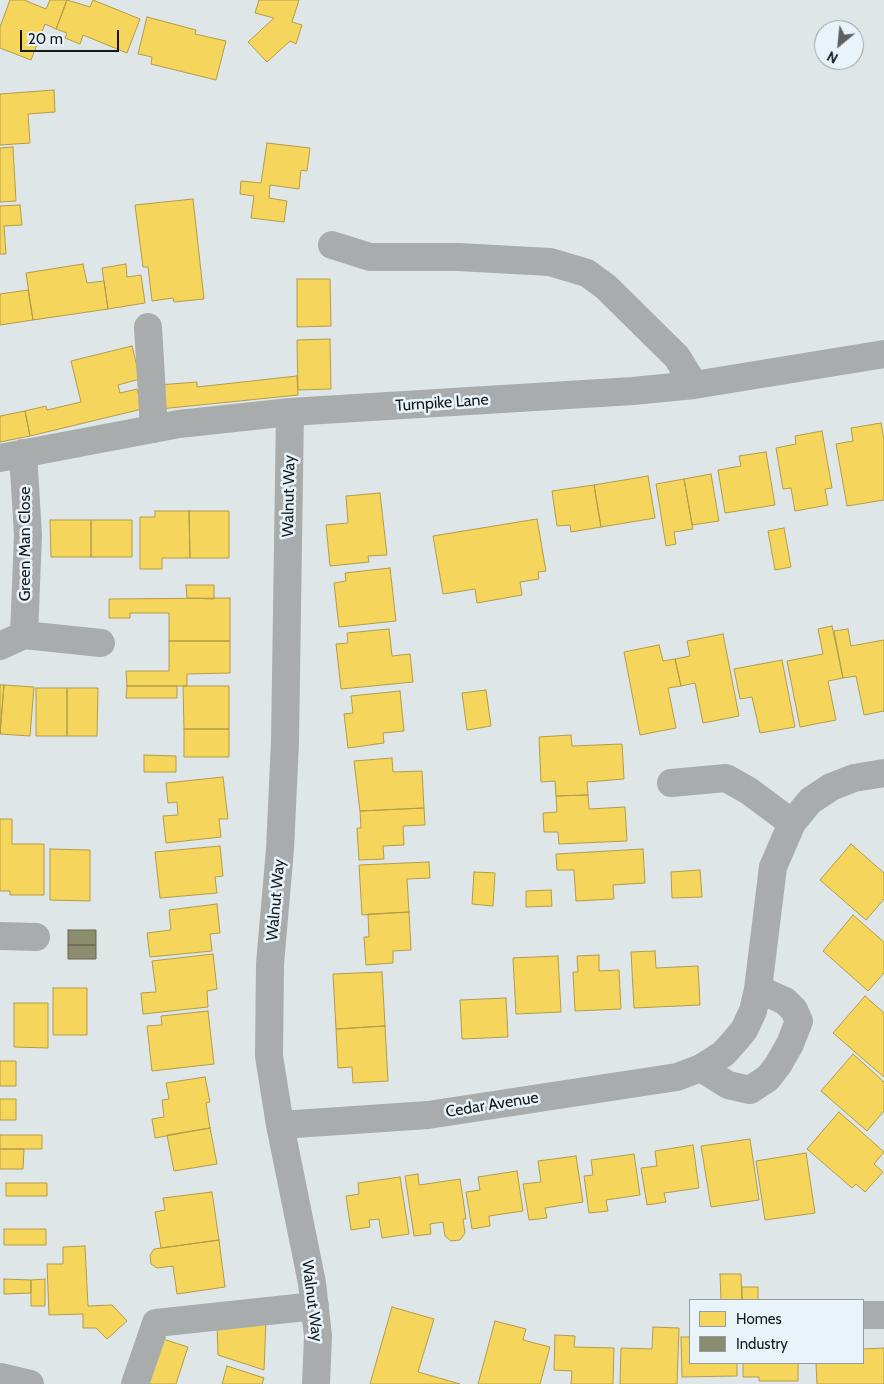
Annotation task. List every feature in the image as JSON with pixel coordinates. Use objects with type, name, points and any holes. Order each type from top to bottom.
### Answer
[{"type":"street","points":[[332,245],[370,257],[458,257],[550,262],[587,273],[606,287],[677,357],[694,385]]},
{"type":"street","points":[[148,327],[154,429]]},
{"type":"street","name":"Turnpike Lane","points":[[12,456],[180,424],[290,412],[632,391],[694,385],[884,354]]},
{"type":"street","name":"Walnut Way","points":[[290,412],[285,742],[280,850],[270,964],[269,1056],[280,1125],[315,1306],[318,1336],[316,1384]]},
{"type":"street","name":"Green Man Close","points":[[12,456],[28,535],[24,635]]},
{"type":"street","points":[[0,646],[24,635],[101,643]]},
{"type":"street","name":"Cedar Avenue","points":[[280,1125],[428,1115],[677,1077],[701,1068],[723,1054],[744,1030],[753,1011],[758,989],[773,867],[792,823],[810,801],[831,787],[854,778],[884,773]]},
{"type":"street","points":[[671,783],[726,778],[749,791],[792,823]]},
{"type":"street","points":[[0,936],[36,937]]},
{"type":"street","points":[[701,1068],[728,1084],[750,1090],[768,1078],[778,1065],[790,1044],[799,1021],[794,1010],[785,1001],[758,989]]},
{"type":"street","points":[[135,1384],[156,1322],[315,1306]]},
{"type":"street","points":[[864,1316],[884,1315]]},
{"type":"street","points":[[0,1377],[30,1384]]},
{"type":"building: Homes","points":[[10,0],[24,0],[46,9],[50,0],[67,0],[56,29],[45,24],[31,60],[0,48],[0,27]]},
{"type":"building: Homes","points":[[67,0],[90,7],[93,0],[140,19],[127,53],[83,35],[80,44],[65,38],[67,33],[56,29]]},
{"type":"building: Homes","points":[[259,0],[299,0],[292,22],[302,25],[296,44],[290,41],[267,62],[248,42],[274,18],[255,13]]},
{"type":"building: Homes","points":[[147,17],[196,30],[195,34],[226,41],[216,80],[151,64],[152,57],[138,54]]},
{"type":"building: Homes","points":[[54,90],[55,112],[28,114],[30,143],[0,145],[0,94]]},
{"type":"building: Homes","points":[[267,143],[310,148],[307,171],[301,170],[299,189],[270,185],[269,198],[287,201],[284,222],[251,218],[254,196],[240,194],[241,181],[261,183]]},
{"type":"building: Homes","points":[[13,147],[16,201],[0,202],[0,148]]},
{"type":"building: Homes","points":[[193,199],[204,299],[174,302],[173,298],[152,301],[148,267],[143,267],[135,205]]},
{"type":"building: Homes","points":[[20,205],[22,225],[4,226],[6,254],[0,254],[0,206]]},
{"type":"building: Homes","points":[[83,264],[87,283],[104,281],[108,309],[33,320],[26,273]]},
{"type":"building: Homes","points":[[126,264],[127,277],[141,275],[145,303],[108,309],[102,268]]},
{"type":"building: Homes","points":[[297,279],[330,279],[331,326],[297,327]]},
{"type":"building: Homes","points":[[28,290],[33,320],[0,325],[0,294]]},
{"type":"building: Homes","points":[[330,339],[331,389],[298,390],[297,340]]},
{"type":"building: Homes","points":[[132,346],[140,379],[118,385],[120,393],[137,389],[142,409],[30,436],[25,411],[46,406],[47,410],[81,402],[71,361]]},
{"type":"building: Homes","points":[[297,376],[298,395],[160,409],[158,385],[197,382],[197,387]]},
{"type":"building: Homes","points":[[25,411],[30,436],[0,442],[0,416]]},
{"type":"building: Homes","points":[[881,423],[884,440],[884,500],[847,506],[836,444],[853,441],[851,428]]},
{"type":"building: Homes","points":[[822,431],[832,488],[825,489],[828,505],[795,511],[791,488],[783,489],[776,448],[796,444],[795,436]]},
{"type":"building: Homes","points":[[766,452],[775,505],[725,513],[718,470],[741,466],[739,456]]},
{"type":"building: Homes","points":[[711,474],[719,521],[692,525],[684,479]]},
{"type":"building: Homes","points":[[648,476],[655,518],[601,527],[594,485]]},
{"type":"building: Homes","points":[[684,479],[693,529],[674,532],[676,544],[666,546],[656,484]]},
{"type":"building: Homes","points":[[594,485],[601,527],[571,532],[570,525],[557,526],[552,491]]},
{"type":"building: Homes","points":[[380,493],[387,555],[368,556],[369,562],[330,566],[326,525],[348,523],[346,496]]},
{"type":"building: Homes","points":[[155,511],[189,511],[190,558],[162,558],[162,569],[140,569],[140,517],[155,517]]},
{"type":"building: Homes","points":[[189,511],[229,511],[229,558],[190,558]]},
{"type":"building: Homes","points":[[537,519],[546,571],[538,572],[539,579],[520,582],[522,595],[477,603],[475,589],[443,594],[433,536]]},
{"type":"building: Homes","points":[[50,520],[91,520],[91,557],[51,557]]},
{"type":"building: Homes","points":[[91,520],[132,520],[132,557],[91,557]]},
{"type":"building: Homes","points":[[784,528],[791,567],[775,570],[768,531]]},
{"type":"building: Homes","points":[[390,568],[396,621],[339,627],[334,583],[346,581],[345,573]]},
{"type":"building: Homes","points":[[186,585],[214,585],[214,599],[187,598]]},
{"type":"building: Homes","points":[[230,598],[230,641],[169,641],[169,613],[130,613],[130,618],[109,618],[109,599]]},
{"type":"building: Homes","points":[[832,626],[843,678],[828,681],[836,720],[800,727],[787,661],[823,654],[818,629]]},
{"type":"building: Homes","points":[[389,629],[392,656],[410,654],[413,682],[341,689],[336,644],[348,643],[347,633]]},
{"type":"building: Homes","points":[[848,629],[851,646],[884,640],[884,711],[864,715],[856,676],[843,678],[834,631]]},
{"type":"building: Homes","points":[[723,634],[739,716],[703,723],[695,683],[681,686],[675,659],[690,656],[687,641]]},
{"type":"building: Homes","points":[[169,641],[230,641],[230,673],[187,674],[187,686],[127,686],[126,671],[169,671]]},
{"type":"building: Homes","points":[[659,645],[663,661],[675,659],[681,686],[668,688],[676,728],[640,735],[624,652]]},
{"type":"building: Homes","points":[[782,660],[795,727],[760,733],[752,697],[740,699],[734,669]]},
{"type":"building: Homes","points":[[0,685],[4,685],[0,734]]},
{"type":"building: Homes","points":[[4,685],[34,687],[30,736],[0,734]]},
{"type":"building: Homes","points":[[127,686],[177,686],[177,698],[126,698]]},
{"type":"building: Homes","points":[[183,686],[229,686],[229,729],[184,729]]},
{"type":"building: Homes","points":[[36,688],[67,688],[67,736],[36,736]]},
{"type":"building: Homes","points":[[67,688],[98,688],[97,736],[67,736]]},
{"type":"building: Homes","points":[[486,690],[491,726],[467,730],[462,693]]},
{"type":"building: Homes","points":[[400,691],[404,731],[383,733],[384,743],[348,748],[344,714],[353,713],[351,696]]},
{"type":"building: Homes","points":[[184,729],[229,729],[229,757],[184,757]]},
{"type":"building: Homes","points":[[571,735],[572,746],[622,744],[624,779],[587,782],[588,795],[556,796],[555,781],[541,782],[539,737]]},
{"type":"building: Homes","points":[[144,755],[176,756],[176,772],[144,772]]},
{"type":"building: Homes","points":[[392,758],[393,772],[422,771],[424,808],[360,811],[354,761]]},
{"type":"building: Homes","points":[[223,777],[228,819],[219,819],[221,837],[166,843],[163,816],[178,815],[177,802],[168,803],[166,783]]},
{"type":"building: Homes","points":[[588,795],[589,809],[625,807],[627,841],[559,844],[558,832],[544,832],[543,813],[557,812],[556,796]]},
{"type":"building: Homes","points":[[424,808],[425,825],[403,826],[404,845],[383,846],[384,859],[359,860],[357,828],[361,828],[360,811]]},
{"type":"building: Homes","points":[[0,819],[12,819],[12,844],[44,844],[44,895],[10,895],[10,891],[0,891]]},
{"type":"building: Homes","points":[[851,844],[884,873],[884,899],[866,920],[820,880]]},
{"type":"building: Homes","points":[[220,846],[223,876],[215,877],[217,893],[160,898],[155,852]]},
{"type":"building: Homes","points":[[50,849],[90,850],[90,901],[50,900]]},
{"type":"building: Homes","points":[[643,849],[645,883],[613,885],[614,899],[576,901],[574,870],[557,870],[556,854]]},
{"type":"building: Homes","points":[[429,862],[430,878],[407,879],[409,912],[362,915],[359,865]]},
{"type":"building: Homes","points":[[700,870],[702,897],[672,898],[671,872]]},
{"type":"building: Homes","points":[[474,872],[495,873],[493,906],[472,904]]},
{"type":"building: Homes","points":[[551,890],[552,906],[526,907],[526,891]]},
{"type":"building: Homes","points":[[217,904],[220,933],[210,934],[212,951],[150,957],[147,933],[171,930],[169,910]]},
{"type":"building: Homes","points":[[409,912],[411,950],[393,951],[393,963],[366,965],[364,937],[369,937],[368,914]]},
{"type":"building: Homes","points":[[853,915],[884,942],[884,973],[868,991],[823,951]]},
{"type":"building: Homes","points":[[655,951],[656,968],[698,966],[700,1005],[634,1008],[631,952]]},
{"type":"building: Homes","points":[[213,954],[217,989],[207,991],[208,1007],[143,1014],[141,993],[156,992],[152,961]]},
{"type":"building: Homes","points":[[599,955],[599,971],[619,970],[621,1009],[575,1011],[573,972],[578,972],[577,956]]},
{"type":"building: Homes","points":[[558,956],[561,1012],[516,1014],[513,958]]},
{"type":"building: Homes","points":[[382,972],[385,1026],[336,1029],[333,974]]},
{"type":"building: Homes","points":[[53,988],[87,988],[87,1035],[53,1035]]},
{"type":"building: Homes","points":[[865,996],[884,1013],[884,1077],[833,1033]]},
{"type":"building: Homes","points":[[506,998],[508,1037],[462,1039],[460,1000]]},
{"type":"building: Homes","points":[[14,1003],[48,1003],[48,1048],[14,1047]]},
{"type":"building: Homes","points":[[208,1011],[214,1064],[152,1071],[147,1026],[162,1025],[161,1016]]},
{"type":"building: Homes","points":[[385,1026],[388,1081],[353,1083],[352,1067],[338,1068],[336,1029]]},
{"type":"building: Homes","points":[[853,1054],[884,1082],[884,1111],[867,1131],[821,1091]]},
{"type":"building: Homes","points":[[0,1061],[16,1061],[16,1086],[0,1086]]},
{"type":"building: Homes","points":[[205,1077],[210,1102],[206,1103],[210,1128],[155,1138],[152,1119],[164,1117],[162,1100],[169,1099],[166,1083]]},
{"type":"building: Homes","points":[[0,1099],[16,1099],[16,1120],[0,1120]]},
{"type":"building: Homes","points":[[839,1112],[884,1152],[874,1164],[883,1172],[865,1192],[856,1184],[852,1188],[807,1149]]},
{"type":"building: Homes","points":[[210,1128],[217,1164],[174,1171],[167,1135]]},
{"type":"building: Homes","points":[[0,1135],[42,1135],[42,1149],[0,1149]]},
{"type":"building: Homes","points":[[750,1139],[759,1200],[711,1207],[701,1146]]},
{"type":"building: Homes","points":[[693,1145],[699,1188],[664,1193],[666,1202],[647,1205],[641,1168],[657,1166],[655,1151]]},
{"type":"building: Homes","points":[[0,1149],[24,1149],[23,1169],[0,1169]]},
{"type":"building: Homes","points":[[806,1153],[815,1213],[765,1220],[756,1161]]},
{"type":"building: Homes","points":[[634,1154],[640,1195],[606,1200],[608,1211],[589,1213],[584,1176],[593,1175],[591,1160]]},
{"type":"building: Homes","points":[[576,1156],[583,1202],[545,1208],[547,1218],[529,1220],[523,1184],[541,1182],[538,1161]]},
{"type":"building: Homes","points":[[517,1171],[523,1211],[489,1216],[490,1226],[472,1229],[466,1192],[480,1190],[478,1177]]},
{"type":"building: Homes","points":[[418,1174],[419,1185],[460,1179],[466,1219],[463,1219],[465,1233],[460,1240],[451,1241],[445,1236],[443,1222],[430,1224],[431,1234],[414,1236],[405,1176]]},
{"type":"building: Homes","points":[[400,1177],[409,1234],[382,1238],[379,1219],[369,1220],[370,1227],[351,1230],[346,1196],[359,1194],[358,1183]]},
{"type":"building: Homes","points":[[6,1183],[47,1183],[47,1196],[6,1196]]},
{"type":"building: Homes","points":[[212,1192],[219,1240],[161,1248],[155,1212],[165,1210],[163,1198]]},
{"type":"building: Homes","points":[[4,1229],[46,1229],[46,1245],[4,1245]]},
{"type":"building: Homes","points":[[219,1240],[225,1287],[177,1294],[173,1266],[157,1268],[151,1264],[150,1255],[154,1249]]},
{"type":"building: Homes","points":[[85,1246],[88,1306],[112,1305],[127,1321],[107,1339],[96,1328],[83,1328],[83,1314],[49,1315],[47,1264],[63,1264],[63,1247]]},
{"type":"building: Homes","points":[[720,1274],[741,1274],[742,1299],[721,1299]]},
{"type":"building: Homes","points":[[4,1279],[31,1280],[31,1293],[4,1294]]},
{"type":"building: Homes","points":[[45,1279],[45,1306],[31,1306],[31,1280]]},
{"type":"building: Homes","points":[[742,1287],[758,1287],[758,1299],[742,1299]]},
{"type":"building: Homes","points":[[392,1307],[434,1319],[418,1372],[460,1384],[370,1384]]},
{"type":"building: Homes","points":[[266,1320],[264,1370],[218,1355],[217,1323]]},
{"type":"building: Homes","points":[[495,1321],[526,1329],[523,1340],[550,1347],[540,1384],[478,1384]]},
{"type":"building: Homes","points":[[653,1327],[679,1328],[677,1384],[620,1384],[621,1348],[652,1349]]},
{"type":"building: Homes","points":[[555,1335],[575,1336],[574,1347],[614,1348],[613,1384],[571,1384],[572,1371],[554,1370]]},
{"type":"building: Homes","points":[[681,1337],[689,1337],[689,1364],[737,1364],[737,1376],[682,1377]]},
{"type":"building: Homes","points":[[163,1339],[188,1347],[176,1384],[149,1384]]},
{"type":"building: Homes","points":[[884,1348],[884,1384],[817,1384],[816,1364],[864,1364],[864,1349]]},
{"type":"building: Homes","points":[[743,1364],[798,1364],[798,1381],[759,1381],[759,1377],[743,1377]]},
{"type":"building: Homes","points":[[227,1366],[264,1378],[262,1384],[222,1384]]},
{"type":"building: Industry","points":[[68,930],[96,930],[96,945],[68,945]]},
{"type":"building: Industry","points":[[68,945],[96,945],[96,959],[68,959]]}]
